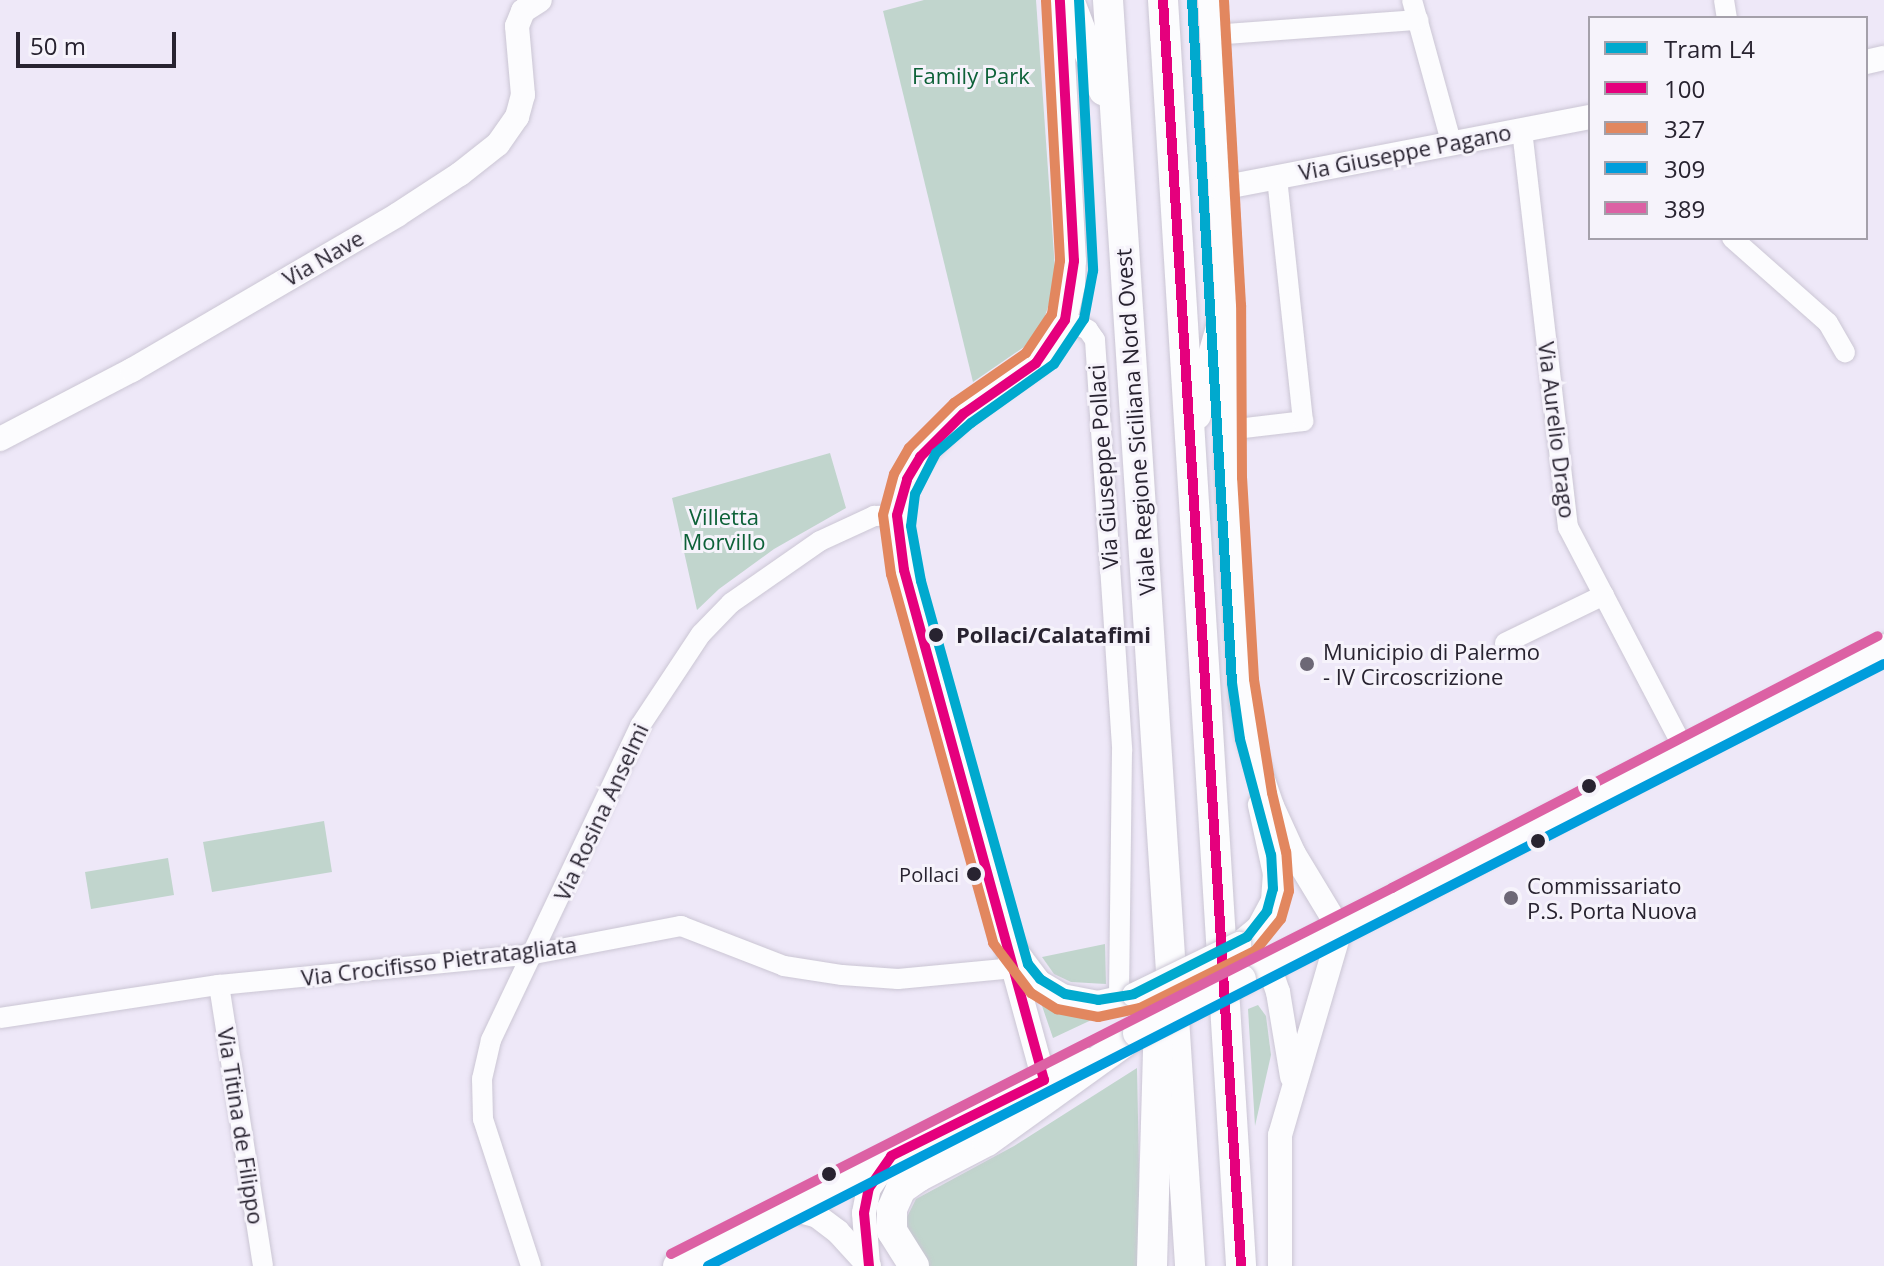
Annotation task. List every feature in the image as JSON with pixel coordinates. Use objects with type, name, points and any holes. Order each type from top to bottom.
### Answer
[{"type":"main road","points":[[1069,0],[1116,121]]},
{"type":"main road","name":"Viale Regione Siciliana Nord Ovest","points":[[1108,0],[1164,893]]},
{"type":"main road","points":[[1163,0],[1189,436],[1235,988],[1241,1266]]},
{"type":"main road","points":[[1189,436],[1227,306]]},
{"type":"main road","points":[[677,1266],[1137,1033],[1235,988],[1269,966],[1884,648]]},
{"type":"main road","points":[[1152,1266],[1164,893]]},
{"type":"main road","points":[[1164,893],[1190,1266]]},
{"type":"main road","points":[[914,1266],[892,1231],[892,1209],[901,1189],[987,1141],[1137,1033]]},
{"type":"street","name":"Via Nave","points":[[0,439],[132,370],[397,215],[460,174],[498,144],[517,117],[523,95],[517,26],[523,11],[540,0]]},
{"type":"street","points":[[1044,1080],[904,570],[897,515],[907,479],[920,457],[963,414],[1036,363],[1065,320],[1073,285],[1074,261],[1060,0]]},
{"type":"street","points":[[1006,938],[1039,982],[1050,990],[1079,1001],[1127,998],[1239,944],[1254,933],[1269,912],[1275,889],[1272,855],[1240,680],[1228,430],[1227,306],[1210,0]]},
{"type":"street","points":[[1212,35],[1415,10],[1451,142]]},
{"type":"street","name":"Via Giuseppe Pagano","points":[[1221,188],[1588,117]]},
{"type":"street","name":"Via Aurelio Drago","points":[[1522,130],[1568,527],[1685,751]]},
{"type":"street","points":[[1228,430],[1303,421],[1277,177]]},
{"type":"street","points":[[1734,240],[1828,323],[1845,352]]},
{"type":"street","name":"Via Giuseppe Pollaci","points":[[1065,320],[1088,330],[1095,340],[1122,751],[1127,998]]},
{"type":"street","name":"Via Rosina Anselmi","points":[[531,1266],[483,1119],[482,1079],[491,1040],[640,726],[701,634],[731,603],[820,541],[874,516],[897,515]]},
{"type":"street","points":[[1505,643],[1604,595]]},
{"type":"street","points":[[1248,736],[1280,826],[1340,930],[1280,1135],[1280,1266]]},
{"type":"street","name":"Via Crocifisso Pietratagliata","points":[[0,1018],[219,985],[534,954],[681,926],[784,966],[842,975],[898,979],[1014,968]]},
{"type":"street","points":[[1269,966],[1278,992],[1293,1083]]},
{"type":"street","name":"Via Titina de Filippo","points":[[219,985],[263,1266]]},
{"type":"street","points":[[869,1266],[864,1213],[869,1188],[891,1156]]},
{"type":"street","points":[[788,1208],[817,1216],[838,1232],[869,1266]]},
{"type":"green space","name":"Family Park","points":[[924,0],[1036,0],[1056,283],[1043,322],[1024,347],[973,382],[883,11]]},
{"type":"green space","name":"Villetta Morvillo","points":[[830,453],[846,508],[774,549],[719,589],[697,610],[672,498]]},
{"type":"green space","points":[[324,821],[332,872],[212,892],[203,842]]},
{"type":"green space","points":[[168,858],[174,895],[91,909],[85,872]]},
{"type":"green space","points":[[1105,944],[1106,984],[1071,982],[1054,974],[1042,957]]},
{"type":"green space","points":[[1040,1000],[1063,1012],[1102,1015],[1053,1038]]},
{"type":"green space","points":[[1258,1005],[1266,1016],[1271,1055],[1255,1126],[1248,1009]]},
{"type":"green space","points":[[1137,1068],[1141,1266],[928,1266],[913,1247],[906,1219],[916,1199],[1014,1146]]},
{"type":"tram line","name":"L4","points":[[1079,0],[1093,271],[1084,319],[1054,364],[971,423],[936,453],[915,494],[911,526],[921,581],[1028,964],[1040,979],[1065,994],[1098,1000],[1134,994],[1247,937],[1267,911],[1273,889],[1271,855],[1240,739],[1232,683],[1192,0]]},
{"type":"transit line","name":"100","points":[[869,1266],[864,1213],[869,1188],[891,1156],[1044,1080],[904,570],[897,515],[907,479],[920,457],[963,414],[1036,363],[1065,320],[1074,261],[1060,0]]},
{"type":"transit line","name":"100","points":[[1163,0],[1241,1266]]},
{"type":"transit line","name":"327","points":[[1046,1],[1060,261],[1052,314],[1026,353],[954,403],[909,448],[894,474],[883,515],[891,574],[993,943],[1031,993],[1057,1009],[1098,1017],[1140,1008],[1255,951],[1281,919],[1289,891],[1286,852],[1272,793],[1254,679],[1242,478],[1241,305],[1224,0]]},
{"type":"transit line","name":"389","points":[[671,1254],[1392,888],[1878,636]]},
{"type":"transit line","name":"309","points":[[708,1266],[1884,664]]},
{"type":"place","name":"Pollaci/Calatafimi","points":[[936,635]]},
{"type":"place","name":"Municipio di Palermo - IV Circoscrizione","points":[[1307,664]]},
{"type":"place","name":"Pollaci","points":[[974,874]]},
{"type":"place","name":"Commissariato P.S. Porta Nuova","points":[[1511,898]]}]
